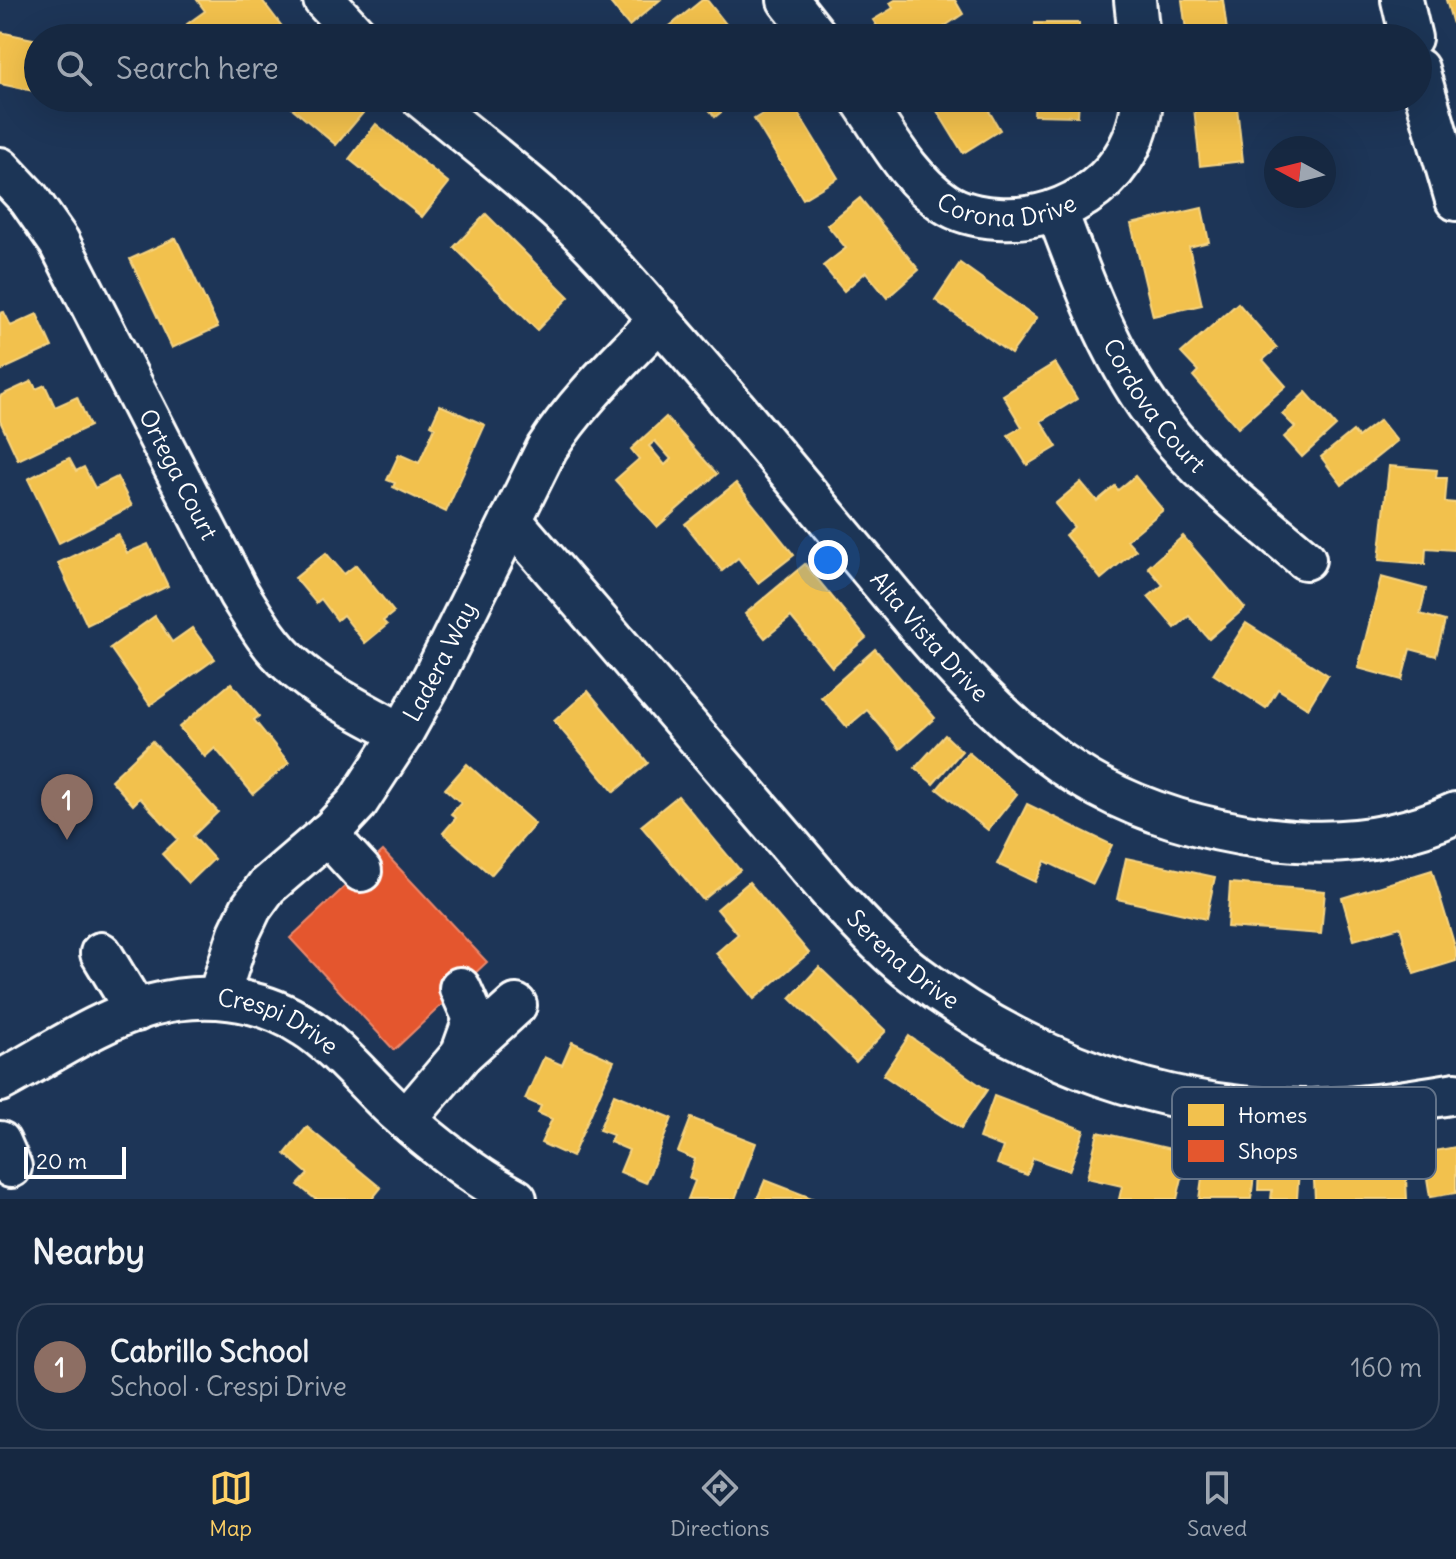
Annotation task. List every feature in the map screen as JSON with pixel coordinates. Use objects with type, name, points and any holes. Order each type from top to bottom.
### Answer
[{"type":"street","points":[[324,0],[346,24]]},
{"type":"street","points":[[788,0],[807,24]]},
{"type":"street","points":[[1135,0],[1138,24]]},
{"type":"street","points":[[1402,0],[1408,24]]},
{"type":"street","name":"Alta Vista Drive","points":[[439,112],[556,209],[660,319],[923,633],[1010,721],[1053,757],[1096,786],[1141,808],[1189,824],[1286,841],[1336,842],[1385,838],[1432,824],[1456,813]]},
{"type":"street","name":"Corona Drive","points":[[869,112],[898,155],[920,181],[947,204],[980,217],[1006,219],[1057,212],[1084,197],[1111,173],[1131,145],[1141,112]]},
{"type":"street","points":[[1430,112],[1456,200]]},
{"type":"street","name":"Ortega Court","points":[[0,168],[29,199],[59,242],[239,594],[262,630],[289,663],[322,689],[402,734]]},
{"type":"street","name":"Cordova Court","points":[[1057,212],[1105,333],[1132,382],[1162,425],[1193,461],[1305,559]]},
{"type":"street","name":"Ladera Way","points":[[218,998],[239,933],[251,908],[267,886],[327,834],[357,803],[402,734],[547,448],[566,418],[660,319]]},
{"type":"street","name":"Serena Drive","points":[[511,520],[833,895],[914,974],[992,1025],[1054,1058],[1105,1078],[1172,1097]]},
{"type":"street","points":[[327,834],[361,871]]},
{"type":"street","points":[[101,953],[136,1011]]},
{"type":"street","points":[[460,988],[474,1019],[461,1055]]},
{"type":"street","name":"Crespi Drive","points":[[0,1081],[116,1018],[136,1011],[182,999],[218,998],[251,1002],[280,1012],[307,1027],[406,1120],[452,1158],[516,1199]]},
{"type":"street","points":[[406,1120],[461,1055],[516,1005]]},
{"type":"street","name":"Serena Drive","points":[[1436,1096],[1456,1093]]},
{"type":"building: Homes","points":[[197,0],[262,0],[280,24],[187,24],[205,11]]},
{"type":"building: Homes","points":[[608,0],[660,0],[631,24],[627,24]]},
{"type":"building: Homes","points":[[702,0],[707,0],[726,24],[672,24]]},
{"type":"building: Homes","points":[[895,0],[955,0],[963,14],[948,24],[876,24],[873,20],[893,8],[890,3]]},
{"type":"building: Homes","points":[[1182,0],[1223,0],[1226,24],[1185,24]]},
{"type":"building: Homes","points":[[1446,0],[1456,0],[1456,35]]},
{"type":"building: Homes","points":[[1035,23],[1079,23],[1079,24]]},
{"type":"building: Homes","points":[[0,32],[24,37],[24,89],[0,84]]},
{"type":"building: Homes","points":[[297,112],[364,112],[336,145]]},
{"type":"building: Homes","points":[[766,112],[798,112],[838,178],[803,199],[754,119]]},
{"type":"building: Homes","points":[[938,112],[990,112],[1000,130],[963,153]]},
{"type":"building: Homes","points":[[1034,112],[1078,112],[1078,116],[1034,115]]},
{"type":"building: Homes","points":[[1194,112],[1238,112],[1243,161],[1200,166]]},
{"type":"building: Homes","points":[[376,124],[449,183],[422,217],[349,159]]},
{"type":"building: Homes","points":[[860,198],[919,270],[887,298],[866,272],[844,291],[823,266],[846,248],[827,225]]},
{"type":"building: Homes","points":[[1202,208],[1209,242],[1189,247],[1202,305],[1153,316],[1131,224]]},
{"type":"building: Homes","points":[[486,214],[569,297],[537,330],[454,247]]},
{"type":"building: Homes","points":[[176,238],[218,327],[172,348],[130,259]]},
{"type":"building: Homes","points":[[960,263],[1037,318],[1011,354],[935,300]]},
{"type":"building: Homes","points":[[1238,303],[1277,348],[1263,360],[1286,386],[1238,428],[1193,376],[1198,371],[1181,353]]},
{"type":"building: Homes","points":[[4,312],[11,326],[37,314],[52,347],[0,371],[0,313]]},
{"type":"building: Homes","points":[[1055,363],[1077,399],[1041,421],[1057,447],[1027,465],[1008,435],[1022,427],[1003,395]]},
{"type":"building: Homes","points":[[32,381],[36,389],[45,385],[55,407],[77,397],[90,426],[18,460],[0,421],[0,396]]},
{"type":"building: Homes","points":[[1306,392],[1336,426],[1302,457],[1284,437],[1295,427],[1282,414]]},
{"type":"building: Homes","points":[[440,405],[485,425],[446,512],[393,487],[395,483],[387,480],[399,454],[419,463],[435,427],[431,425]]},
{"type":"building: Homes","points":[[666,417],[717,474],[657,527],[615,480],[639,459],[631,449]],"holes":[[[655,441],[671,459],[665,465],[649,446]]]},
{"type":"building: Homes","points":[[1380,420],[1397,441],[1342,485],[1321,457],[1353,431],[1358,437]]},
{"type":"building: Homes","points":[[69,458],[76,471],[84,467],[95,488],[117,477],[132,506],[59,543],[28,479]]},
{"type":"building: Homes","points":[[1389,466],[1437,470],[1436,478],[1447,478],[1445,502],[1456,503],[1454,550],[1426,548],[1425,564],[1379,560]]},
{"type":"building: Homes","points":[[1135,476],[1163,510],[1127,540],[1136,550],[1101,579],[1065,535],[1074,527],[1055,504],[1081,482],[1097,501],[1115,486],[1118,490]]},
{"type":"building: Homes","points":[[736,483],[794,555],[758,583],[738,558],[722,571],[685,524]]},
{"type":"building: Homes","points":[[118,534],[127,553],[148,544],[168,586],[87,625],[58,563]]},
{"type":"building: Homes","points":[[1183,536],[1245,608],[1209,639],[1189,616],[1175,628],[1148,597],[1163,585],[1148,567]]},
{"type":"building: Homes","points":[[326,553],[344,574],[356,565],[394,612],[383,621],[387,625],[365,643],[343,615],[337,620],[321,599],[316,603],[295,578]]},
{"type":"building: Homes","points":[[805,564],[866,638],[832,667],[791,617],[765,638],[745,614]]},
{"type":"building: Homes","points":[[1381,577],[1426,589],[1420,614],[1445,621],[1436,656],[1410,649],[1402,680],[1358,668]]},
{"type":"building: Homes","points":[[155,616],[172,642],[192,628],[215,659],[150,705],[110,648]]},
{"type":"building: Homes","points":[[1246,623],[1328,675],[1308,708],[1278,689],[1266,708],[1213,674]]},
{"type":"building: Homes","points":[[875,649],[935,718],[900,749],[867,710],[847,727],[821,697]]},
{"type":"building: Homes","points":[[231,683],[259,716],[254,720],[289,763],[253,794],[215,748],[205,757],[179,727]]},
{"type":"building: Homes","points":[[588,691],[648,763],[614,792],[554,721]]},
{"type":"building: Homes","points":[[945,735],[962,751],[933,784],[915,768]]},
{"type":"building: Homes","points":[[152,741],[218,812],[193,836],[214,859],[189,883],[162,854],[178,839],[140,798],[133,805],[111,780]]},
{"type":"building: Homes","points":[[968,752],[1017,794],[988,830],[937,789]]},
{"type":"building: Homes","points":[[467,764],[535,824],[491,875],[443,833],[456,818],[451,814],[461,803],[445,789]]},
{"type":"building: Homes","points":[[678,796],[740,870],[703,900],[641,826]]},
{"type":"building: Homes","points":[[1027,804],[1112,845],[1093,884],[1045,861],[1035,882],[997,864]]},
{"type":"building: Homes","points":[[1126,858],[1215,877],[1206,919],[1117,899]]},
{"type":"building: Homes","points":[[1432,870],[1456,950],[1456,961],[1414,974],[1400,927],[1354,940],[1342,898]]},
{"type":"building: Homes","points":[[749,882],[809,953],[754,999],[716,953],[738,934],[717,909]]},
{"type":"building: Homes","points":[[1230,883],[1325,891],[1321,934],[1227,927]]},
{"type":"building: Homes","points":[[819,967],[886,1031],[856,1062],[790,998]]},
{"type":"building: Homes","points":[[909,1036],[987,1090],[961,1128],[883,1075]]},
{"type":"building: Homes","points":[[572,1042],[614,1061],[572,1157],[541,1143],[552,1119],[538,1113],[541,1106],[525,1099],[544,1057],[562,1065]]},
{"type":"building: Homes","points":[[614,1094],[672,1118],[646,1183],[620,1172],[629,1150],[610,1142],[613,1135],[599,1130]]},
{"type":"building: Homes","points":[[994,1096],[1084,1130],[1069,1171],[1033,1158],[1027,1175],[997,1164],[1003,1147],[979,1138]]},
{"type":"building: Homes","points":[[691,1118],[756,1143],[735,1199],[688,1199],[695,1181],[689,1178],[695,1159],[678,1152]]},
{"type":"building: Homes","points":[[307,1127],[381,1188],[372,1199],[315,1199],[298,1185],[308,1174],[285,1154]]},
{"type":"building: Homes","points":[[1098,1132],[1172,1149],[1172,1179],[1182,1179],[1177,1199],[1119,1199],[1122,1186],[1087,1178]]},
{"type":"building: Homes","points":[[1456,1147],[1456,1193],[1430,1197],[1427,1179],[1436,1179],[1436,1151]]},
{"type":"building: Homes","points":[[1202,1179],[1254,1179],[1251,1199],[1199,1199]]},
{"type":"building: Homes","points":[[1258,1179],[1298,1179],[1297,1199],[1271,1199],[1272,1190],[1258,1190]]},
{"type":"building: Homes","points":[[1314,1179],[1406,1179],[1407,1199],[1315,1199]]},
{"type":"building: Homes","points":[[765,1180],[814,1199],[757,1199]]},
{"type":"building: Shops","points":[[383,851],[487,962],[394,1050],[290,938]]},
{"type":"place","name":"Cabrillo School","points":[[67,840]]}]
